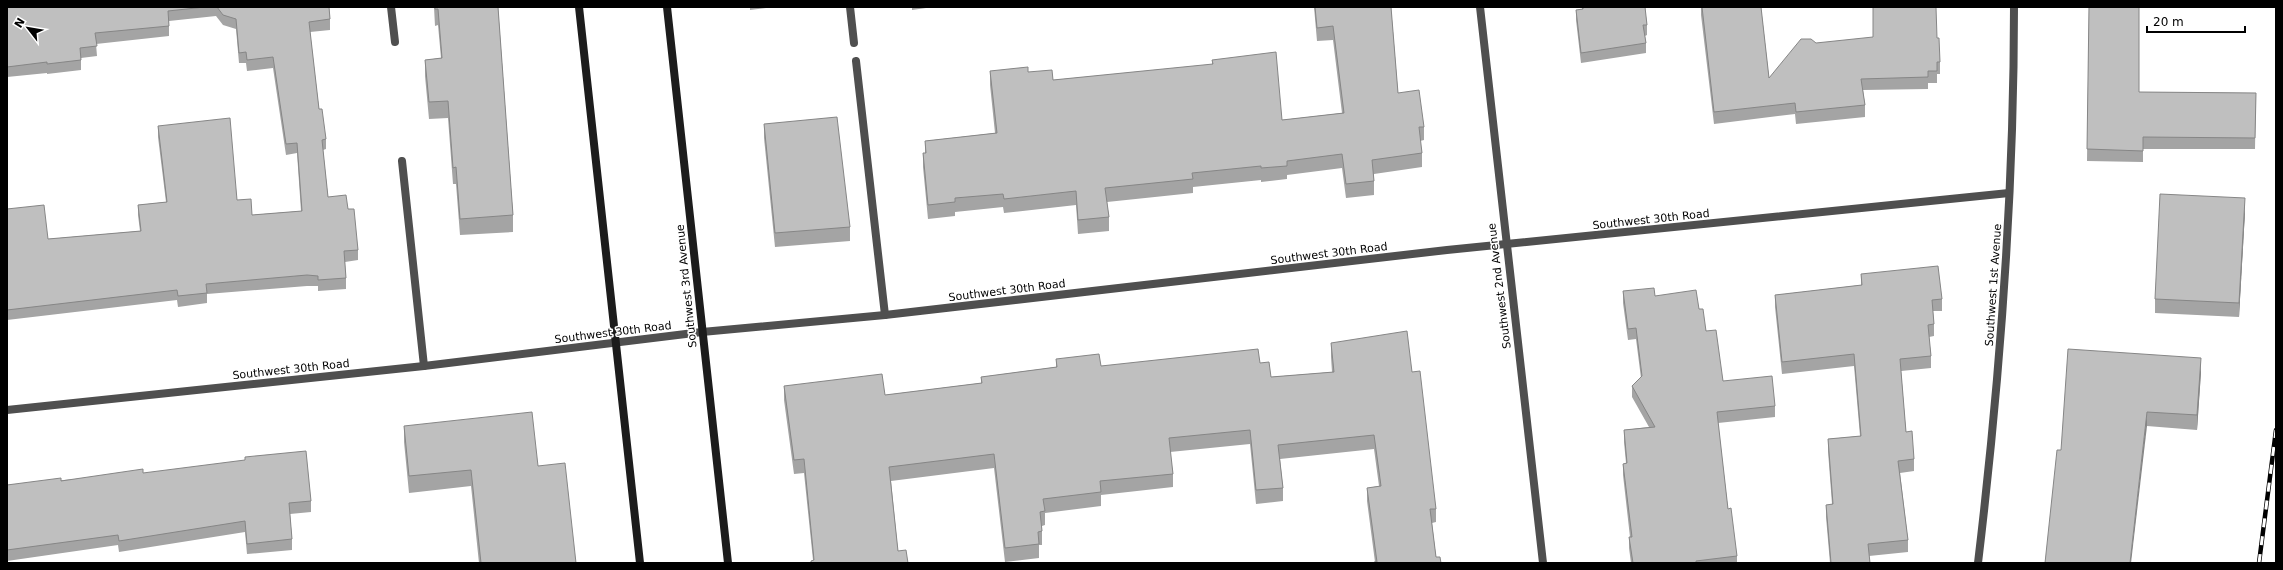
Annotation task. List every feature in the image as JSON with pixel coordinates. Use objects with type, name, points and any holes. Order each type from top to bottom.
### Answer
[{"type":"main road","points":[[579,7],[640,563]]},
{"type":"main road","name":"Southwest 3rd Avenue","points":[[667,7],[728,563]]},
{"type":"street","points":[[391,7],[395,42]]},
{"type":"street","points":[[850,7],[854,43]]},
{"type":"street","name":"Southwest 2nd Avenue","points":[[1480,7],[1505,245],[1543,563]]},
{"type":"street","name":"Southwest 1st Avenue","points":[[1978,563],[2003,308],[2014,88],[2014,7]]},
{"type":"street","points":[[856,61],[885,315]]},
{"type":"street","points":[[402,161],[424,366]]},
{"type":"street","name":"Southwest 30th Road","points":[[7,410],[424,366],[702,332],[885,315],[1505,245],[2009,194]]},
{"type":"building","points":[[7,7],[205,7],[168,11],[169,26],[95,33],[97,46],[80,48],[81,60],[47,64],[47,62],[7,67]]},
{"type":"building","points":[[217,7],[329,7],[330,19],[309,22],[319,109],[322,109],[326,139],[322,140],[328,197],[346,195],[348,209],[354,209],[358,250],[344,251],[346,278],[318,280],[318,276],[307,275],[206,284],[207,293],[178,296],[177,290],[7,310],[7,209],[44,205],[48,239],[141,231],[138,205],[167,202],[158,126],[230,118],[237,200],[251,199],[252,215],[302,211],[297,143],[286,144],[273,57],[247,60],[246,52],[239,53],[236,19],[223,15]]},
{"type":"building","points":[[435,7],[498,7],[513,215],[460,219],[456,167],[453,168],[448,101],[429,102],[425,60],[442,58],[438,9],[435,9]]},
{"type":"building","points":[[1315,7],[1391,7],[1398,93],[1419,90],[1424,127],[1419,127],[1422,153],[1372,160],[1374,181],[1346,184],[1342,154],[1287,161],[1287,166],[1261,168],[1261,166],[1192,173],[1193,179],[1105,188],[1109,217],[1078,220],[1076,191],[1004,199],[1003,194],[955,198],[955,202],[928,205],[923,153],[926,153],[925,141],[997,133],[990,71],[1028,67],[1028,72],[1052,70],[1053,80],[1213,64],[1212,60],[1276,52],[1282,120],[1344,113],[1333,26],[1317,28]]},
{"type":"building","points":[[1583,7],[1645,7],[1647,25],[1643,25],[1646,43],[1581,53],[1576,10],[1583,9]]},
{"type":"building","points":[[1702,7],[1761,7],[1769,78],[1801,39],[1811,39],[1816,43],[1873,37],[1873,7],[1936,7],[1937,38],[1939,38],[1940,62],[1937,62],[1937,71],[1928,71],[1928,77],[1861,79],[1865,105],[1796,112],[1795,103],[1714,112]]},
{"type":"building","points":[[2089,7],[2139,7],[2139,92],[2256,93],[2255,138],[2143,137],[2143,151],[2087,149]]},
{"type":"building","points":[[837,117],[850,227],[775,233],[764,124]]},
{"type":"building","points":[[2160,194],[2245,198],[2239,303],[2155,299]]},
{"type":"building","points":[[1938,266],[1942,299],[1932,300],[1934,324],[1928,325],[1931,356],[1900,359],[1906,432],[1912,431],[1914,459],[1898,461],[1908,540],[1868,544],[1870,563],[1831,563],[1826,505],[1833,504],[1828,439],[1861,436],[1854,354],[1782,362],[1775,295],[1862,285],[1861,274]]},
{"type":"building","points":[[1654,288],[1655,296],[1696,290],[1699,309],[1703,309],[1706,331],[1716,330],[1723,381],[1772,376],[1775,406],[1717,412],[1728,509],[1731,508],[1737,556],[1696,561],[1696,563],[1633,563],[1629,537],[1632,537],[1623,464],[1627,463],[1624,430],[1655,427],[1632,386],[1642,376],[1636,328],[1628,329],[1623,291]]},
{"type":"building","points":[[1407,331],[1412,372],[1420,371],[1436,509],[1430,509],[1436,557],[1440,557],[1441,563],[1374,563],[1377,562],[1367,488],[1381,486],[1374,435],[1278,445],[1283,488],[1256,490],[1250,430],[1169,438],[1173,474],[1100,481],[1101,492],[1043,499],[1045,511],[1040,512],[1042,531],[1038,532],[1039,544],[1005,548],[994,454],[889,467],[898,551],[906,550],[908,563],[811,563],[811,561],[814,560],[804,459],[794,460],[784,386],[882,374],[885,395],[982,383],[981,377],[1057,367],[1056,359],[1099,354],[1101,366],[1258,349],[1260,363],[1269,362],[1271,377],[1334,372],[1331,343]]},
{"type":"building","points":[[2068,349],[2201,358],[2197,415],[2147,412],[2130,563],[2045,563],[2057,450],[2061,450]]},
{"type":"building","points":[[532,412],[538,466],[565,463],[576,563],[481,563],[471,470],[409,476],[404,426]]},
{"type":"building","points":[[306,451],[311,501],[289,503],[292,539],[247,544],[245,521],[119,541],[118,535],[7,550],[7,485],[61,478],[61,481],[143,469],[143,473],[245,460],[245,457]]},
{"type":"railway","points":[[2259,563],[2276,430]]}]
